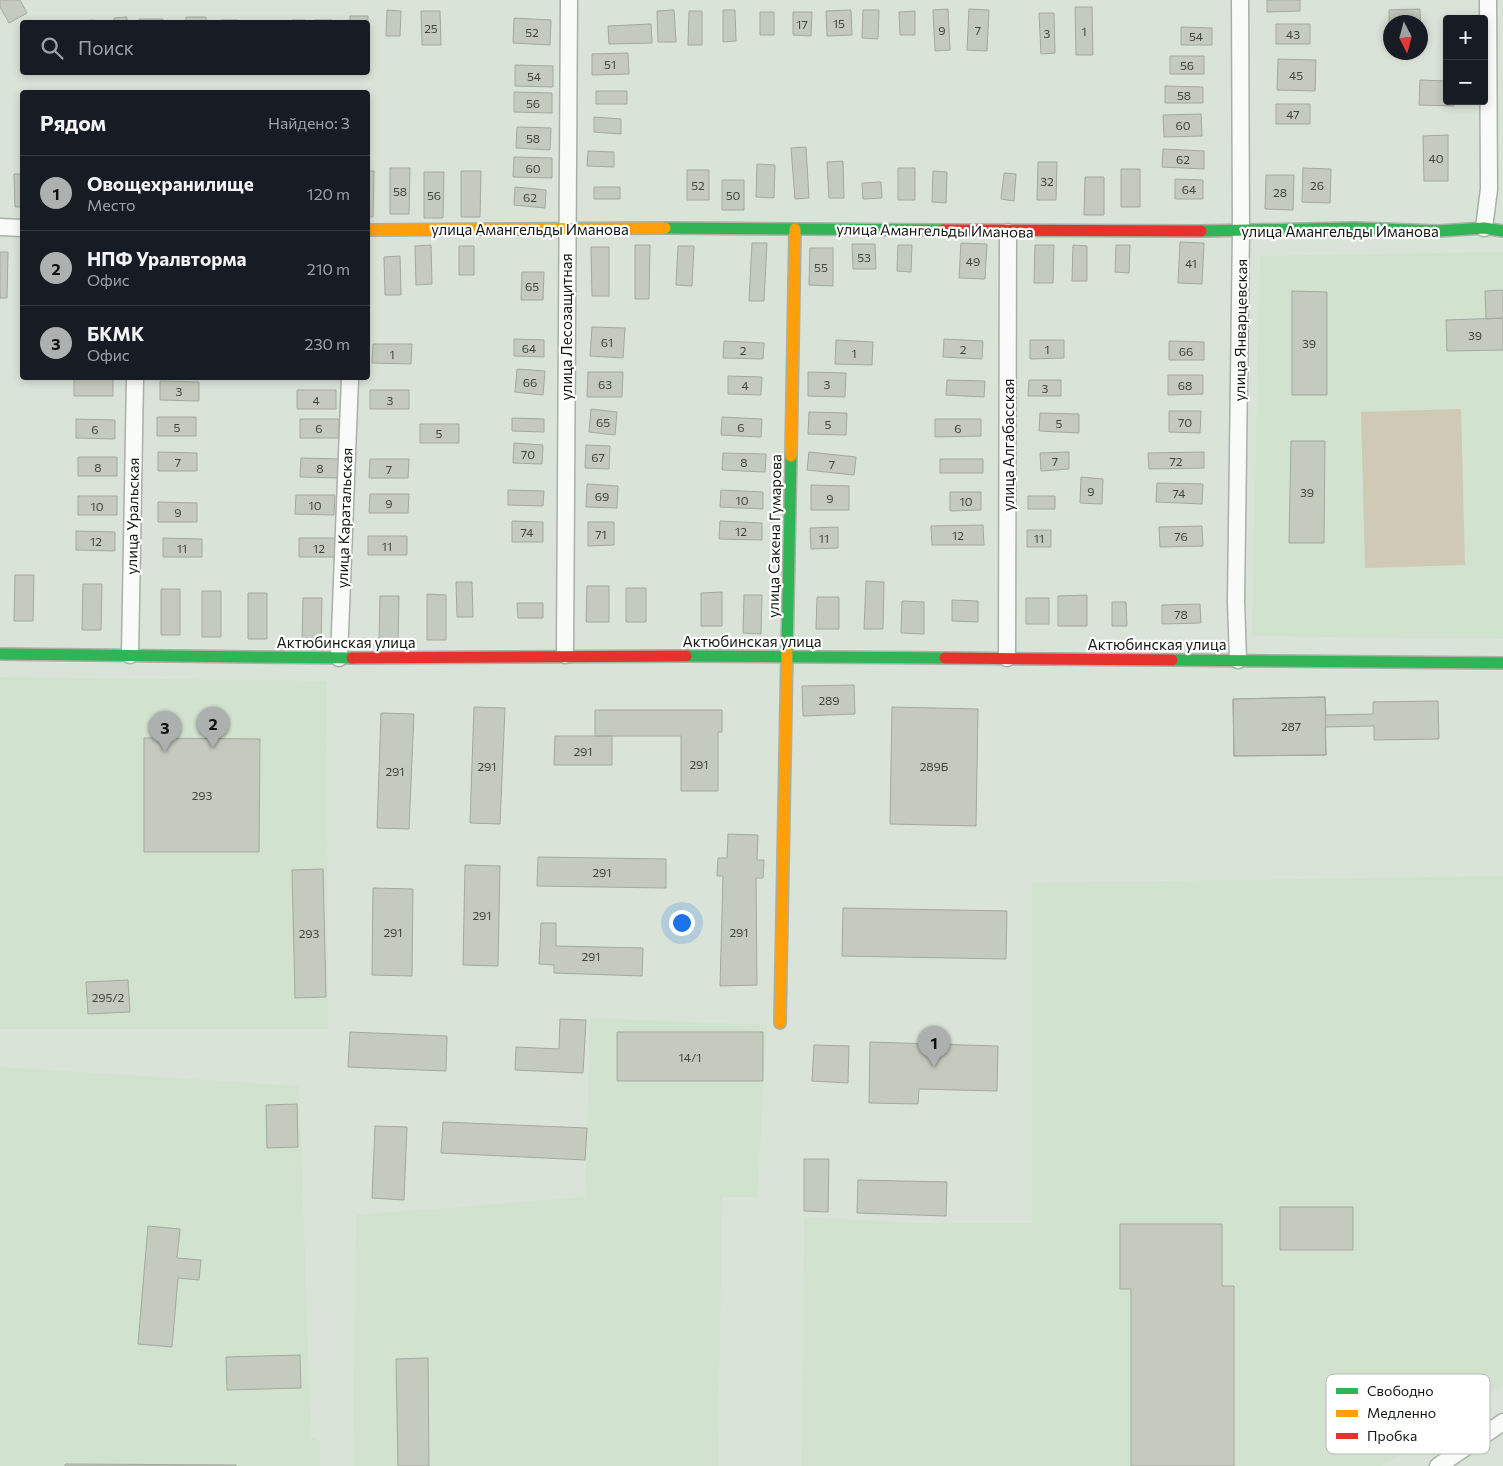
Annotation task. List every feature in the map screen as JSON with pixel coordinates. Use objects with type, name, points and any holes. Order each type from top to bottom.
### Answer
[{"type":"street","name":"улица Лесозащитная","points":[[565,655],[569,0]]},
{"type":"street","name":"улица Январцевская","points":[[1238,660],[1236,601],[1241,231],[1240,0]]},
{"type":"street","points":[[1484,228],[1488,189],[1488,0]]},
{"type":"street","points":[[0,227],[20,228]]},
{"type":"street","name":"улица Амангельды Иманова","points":[[370,230],[567,228],[1008,232],[1241,231],[1354,228],[1438,231],[1484,228],[1503,231]]},
{"type":"street","name":"улица Сакена Гумарова","points":[[780,1023],[795,229]]},
{"type":"street","name":"улица Алгабасская","points":[[1007,658],[1008,232]]},
{"type":"street","name":"улица Уральская","points":[[130,656],[135,380]]},
{"type":"street","name":"улица Каратальская","points":[[339,658],[350,380]]},
{"type":"street","name":"Актюбинская улица","points":[[0,654],[339,658],[565,655],[1503,663]]},
{"type":"street","points":[[1490,1431],[1503,1422]]},
{"type":"street","points":[[1438,1466],[1456,1454]]},
{"type":"shaded area","points":[[1503,252],[1503,639],[1252,636],[1260,256]]},
{"type":"shaded area","points":[[1461,409],[1465,565],[1365,568],[1361,412]]},
{"type":"shaded area","points":[[0,677],[327,681],[328,1029],[0,1029]]},
{"type":"shaded area","points":[[1503,876],[1503,1385],[1490,1394],[1490,1374],[1326,1374],[1326,1454],[1400,1454],[1382,1466],[802,1466],[804,1217],[914,1223],[1032,1223],[1032,883]]},
{"type":"shaded area","points":[[590,1018],[767,1025],[757,1197],[722,1197],[718,1466],[353,1466],[356,1215],[585,1197]]},
{"type":"shaded area","points":[[0,1067],[299,1086],[311,1437],[320,1441],[320,1466],[0,1466]]},
{"type":"building","points":[[0,0],[20,0],[27,13],[9,23],[0,7]]},
{"type":"building","points":[[1267,0],[1300,0],[1300,11],[1267,12]]},
{"type":"building","points":[[1075,7],[1092,7],[1093,55],[1076,55]]},
{"type":"building","points":[[948,9],[950,50],[935,51],[933,10]]},
{"type":"building","points":[[969,9],[989,10],[987,51],[967,50]]},
{"type":"building","points":[[1420,9],[1420,15],[1389,15],[1389,10]]},
{"type":"building","points":[[387,10],[401,11],[400,36],[386,36]]},
{"type":"building","points":[[674,10],[676,42],[658,42],[657,11]]},
{"type":"building","points":[[723,10],[735,10],[736,41],[723,42]]},
{"type":"building","points":[[851,10],[852,35],[827,36],[826,11]]},
{"type":"building","points":[[863,10],[879,10],[878,39],[862,38]]},
{"type":"building","points":[[421,11],[440,11],[441,45],[422,45]]},
{"type":"building","points":[[689,11],[702,11],[702,45],[688,45]]},
{"type":"building","points":[[915,11],[915,35],[900,35],[899,12]]},
{"type":"building","points":[[760,12],[774,12],[774,35],[760,35]]},
{"type":"building","points":[[793,12],[812,12],[811,36],[793,35]]},
{"type":"building","points":[[1039,13],[1054,13],[1055,53],[1041,54]]},
{"type":"building","points":[[350,16],[368,16],[368,20],[350,20]]},
{"type":"building","points":[[127,17],[127,20],[114,20],[114,18]]},
{"type":"building","points":[[186,17],[206,17],[206,20],[186,20]]},
{"type":"building","points":[[514,18],[551,20],[550,45],[513,43]]},
{"type":"building","points":[[139,19],[163,19],[163,20]]},
{"type":"building","points":[[651,24],[652,43],[609,44],[608,26]]},
{"type":"building","points":[[1276,24],[1310,24],[1310,44],[1276,44]]},
{"type":"building","points":[[1181,27],[1212,28],[1212,45],[1181,45]]},
{"type":"building","points":[[628,53],[629,74],[592,75],[592,54]]},
{"type":"building","points":[[1170,56],[1204,56],[1204,74],[1170,74]]},
{"type":"building","points":[[1278,59],[1316,60],[1315,91],[1277,90]]},
{"type":"building","points":[[515,65],[553,66],[553,87],[515,86]]},
{"type":"building","points":[[1420,80],[1443,81],[1443,105],[1454,105],[1454,106],[1419,105]]},
{"type":"building","points":[[1165,86],[1203,87],[1203,103],[1165,103]]},
{"type":"building","points":[[596,91],[627,91],[627,104],[596,104]]},
{"type":"building","points":[[514,92],[552,93],[552,113],[514,112]]},
{"type":"building","points":[[1276,104],[1310,104],[1310,124],[1276,124]]},
{"type":"building","points":[[1201,114],[1202,136],[1164,137],[1163,115]]},
{"type":"building","points":[[594,117],[621,119],[621,134],[594,132]]},
{"type":"building","points":[[517,127],[551,128],[550,150],[516,148]]},
{"type":"building","points":[[1448,135],[1448,181],[1424,181],[1423,136]]},
{"type":"building","points":[[806,147],[809,198],[795,199],[791,148]]},
{"type":"building","points":[[1163,149],[1204,151],[1204,169],[1162,167]]},
{"type":"building","points":[[588,151],[614,152],[614,167],[587,166]]},
{"type":"building","points":[[514,157],[552,158],[552,178],[513,177]]},
{"type":"building","points":[[843,161],[844,198],[829,198],[827,162]]},
{"type":"building","points":[[1038,162],[1057,162],[1056,200],[1037,200]]},
{"type":"building","points":[[757,164],[775,165],[774,198],[756,197]]},
{"type":"building","points":[[390,168],[410,168],[409,214],[390,214]]},
{"type":"building","points":[[898,168],[915,168],[915,200],[898,200]]},
{"type":"building","points":[[1303,168],[1331,169],[1330,203],[1302,202]]},
{"type":"building","points":[[1121,169],[1140,169],[1140,207],[1121,207]]},
{"type":"building","points":[[687,170],[709,170],[709,200],[687,200]]},
{"type":"building","points":[[370,171],[374,171],[373,217],[370,217]]},
{"type":"building","points":[[461,171],[481,171],[480,217],[461,217]]},
{"type":"building","points":[[933,171],[947,172],[946,203],[932,202]]},
{"type":"building","points":[[424,172],[444,172],[443,218],[424,218]]},
{"type":"building","points":[[1004,173],[1016,174],[1014,201],[1001,199]]},
{"type":"building","points":[[14,174],[20,174],[20,207],[15,207]]},
{"type":"building","points":[[1266,175],[1294,175],[1293,210],[1265,209]]},
{"type":"building","points":[[1085,177],[1104,177],[1104,215],[1084,215]]},
{"type":"building","points":[[1175,179],[1203,180],[1203,199],[1175,199]]},
{"type":"building","points":[[722,180],[744,180],[744,210],[722,210]]},
{"type":"building","points":[[881,182],[882,198],[863,199],[862,183]]},
{"type":"building","points":[[515,187],[546,190],[545,208],[514,205]]},
{"type":"building","points":[[594,187],[620,187],[620,199],[594,199]]},
{"type":"building","points":[[1180,242],[1204,243],[1202,284],[1178,283]]},
{"type":"building","points":[[752,243],[767,243],[764,301],[749,301]]},
{"type":"building","points":[[961,243],[987,244],[985,279],[959,278]]},
{"type":"building","points":[[852,244],[875,244],[876,269],[853,269]]},
{"type":"building","points":[[431,245],[432,284],[416,285],[415,246]]},
{"type":"building","points":[[635,245],[650,245],[649,299],[635,299]]},
{"type":"building","points":[[898,245],[912,245],[911,272],[897,271]]},
{"type":"building","points":[[1035,245],[1054,245],[1053,283],[1034,283]]},
{"type":"building","points":[[1073,245],[1087,246],[1087,281],[1072,281]]},
{"type":"building","points":[[1116,245],[1130,245],[1129,273],[1115,272]]},
{"type":"building","points":[[459,246],[474,246],[474,275],[459,275]]},
{"type":"building","points":[[678,246],[694,246],[692,286],[676,285]]},
{"type":"building","points":[[591,247],[609,247],[609,296],[592,296]]},
{"type":"building","points":[[810,248],[833,248],[833,286],[809,285]]},
{"type":"building","points":[[0,252],[8,252],[7,298],[0,298]]},
{"type":"building","points":[[400,256],[401,295],[385,295],[384,257]]},
{"type":"building","points":[[522,272],[544,272],[543,300],[521,300]]},
{"type":"building","points":[[1503,290],[1503,318],[1486,319],[1485,291]]},
{"type":"building","points":[[1292,291],[1327,292],[1327,395],[1292,395]]},
{"type":"building","points":[[1503,318],[1503,350],[1447,351],[1446,320]]},
{"type":"building","points":[[592,327],[625,328],[623,358],[590,356]]},
{"type":"building","points":[[514,339],[544,340],[544,357],[514,356]]},
{"type":"building","points":[[944,339],[983,341],[982,359],[943,357]]},
{"type":"building","points":[[836,340],[873,342],[872,365],[835,364]]},
{"type":"building","points":[[1030,340],[1064,340],[1064,358],[1030,359]]},
{"type":"building","points":[[724,341],[764,343],[763,359],[723,358]]},
{"type":"building","points":[[1169,341],[1204,342],[1204,360],[1169,360]]},
{"type":"building","points":[[373,344],[412,344],[411,364],[372,363]]},
{"type":"building","points":[[517,369],[545,371],[543,395],[515,392]]},
{"type":"building","points":[[588,372],[623,372],[622,397],[587,397]]},
{"type":"building","points":[[808,372],[846,373],[845,397],[808,396]]},
{"type":"building","points":[[1168,375],[1203,375],[1203,394],[1168,395]]},
{"type":"building","points":[[728,376],[762,377],[761,395],[728,394]]},
{"type":"building","points":[[74,380],[113,380],[113,396],[74,396]]},
{"type":"building","points":[[947,380],[985,381],[984,397],[946,395]]},
{"type":"building","points":[[1029,380],[1061,380],[1061,396],[1028,396]]},
{"type":"building","points":[[160,381],[199,382],[199,401],[160,400]]},
{"type":"building","points":[[297,390],[336,390],[336,409],[297,409]]},
{"type":"building","points":[[370,390],[409,390],[409,409],[370,409]]},
{"type":"building","points":[[591,409],[617,412],[615,435],[589,432]]},
{"type":"building","points":[[1169,411],[1201,411],[1200,433],[1169,432]]},
{"type":"building","points":[[809,412],[847,413],[846,435],[808,434]]},
{"type":"building","points":[[1040,413],[1079,414],[1079,433],[1039,431]]},
{"type":"building","points":[[157,417],[196,417],[196,436],[157,436]]},
{"type":"building","points":[[722,417],[762,419],[761,437],[721,435]]},
{"type":"building","points":[[512,418],[544,419],[544,432],[512,431]]},
{"type":"building","points":[[76,419],[115,420],[115,439],[76,438]]},
{"type":"building","points":[[300,419],[339,419],[339,438],[300,438]]},
{"type":"building","points":[[935,419],[981,419],[981,436],[935,437]]},
{"type":"building","points":[[420,424],[459,424],[459,443],[420,443]]},
{"type":"building","points":[[1291,441],[1325,441],[1324,543],[1289,543]]},
{"type":"building","points":[[514,443],[543,445],[542,464],[513,463]]},
{"type":"building","points":[[586,445],[610,446],[609,469],[585,468]]},
{"type":"building","points":[[158,452],[197,453],[197,471],[158,471]]},
{"type":"building","points":[[809,452],[856,457],[854,475],[807,470]]},
{"type":"building","points":[[1069,452],[1069,469],[1041,471],[1040,453]]},
{"type":"building","points":[[1204,452],[1204,468],[1149,469],[1148,453]]},
{"type":"building","points":[[723,453],[766,454],[765,472],[722,470]]},
{"type":"building","points":[[78,457],[117,457],[117,476],[78,476]]},
{"type":"building","points":[[301,458],[340,459],[339,478],[300,477]]},
{"type":"building","points":[[370,459],[409,459],[408,478],[369,478]]},
{"type":"building","points":[[940,459],[983,459],[983,473],[940,473]]},
{"type":"building","points":[[1081,477],[1103,479],[1102,504],[1080,503]]},
{"type":"building","points":[[1157,483],[1203,484],[1202,504],[1156,502]]},
{"type":"building","points":[[587,484],[618,486],[617,508],[586,507]]},
{"type":"building","points":[[811,485],[849,486],[849,510],[811,510]]},
{"type":"building","points":[[508,490],[544,491],[543,506],[508,505]]},
{"type":"building","points":[[721,490],[763,492],[763,509],[720,507]]},
{"type":"building","points":[[950,492],[981,492],[981,510],[950,511]]},
{"type":"building","points":[[370,494],[409,494],[408,513],[369,513]]},
{"type":"building","points":[[296,495],[335,495],[334,515],[295,514]]},
{"type":"building","points":[[78,496],[117,496],[117,515],[78,515]]},
{"type":"building","points":[[1028,496],[1055,496],[1055,509],[1028,509]]},
{"type":"building","points":[[158,502],[197,503],[197,522],[158,522]]},
{"type":"building","points":[[512,521],[543,522],[543,542],[512,542]]},
{"type":"building","points":[[720,521],[762,523],[762,540],[719,539]]},
{"type":"building","points":[[588,522],[614,522],[614,545],[588,546]]},
{"type":"building","points":[[983,525],[984,545],[932,545],[931,526]]},
{"type":"building","points":[[1202,526],[1203,546],[1160,547],[1159,527]]},
{"type":"building","points":[[838,527],[838,548],[811,549],[810,528]]},
{"type":"building","points":[[1027,530],[1051,530],[1051,547],[1027,547]]},
{"type":"building","points":[[76,531],[115,532],[115,551],[76,550]]},
{"type":"building","points":[[368,536],[407,536],[407,555],[368,555]]},
{"type":"building","points":[[163,538],[202,539],[202,557],[163,557]]},
{"type":"building","points":[[299,538],[338,538],[338,557],[299,557]]},
{"type":"building","points":[[15,575],[34,575],[33,621],[14,621]]},
{"type":"building","points":[[866,581],[884,582],[883,629],[864,629]]},
{"type":"building","points":[[456,582],[472,582],[473,617],[457,617]]},
{"type":"building","points":[[83,584],[102,584],[101,630],[82,630]]},
{"type":"building","points":[[587,586],[609,586],[609,622],[586,622]]},
{"type":"building","points":[[626,588],[646,588],[646,622],[626,622]]},
{"type":"building","points":[[161,589],[180,589],[180,635],[161,635]]},
{"type":"building","points":[[202,591],[221,591],[221,637],[202,637]]},
{"type":"building","points":[[722,592],[722,626],[701,626],[701,593]]},
{"type":"building","points":[[248,593],[267,593],[267,639],[248,639]]},
{"type":"building","points":[[427,594],[446,595],[446,640],[427,640]]},
{"type":"building","points":[[744,595],[762,595],[761,634],[743,633]]},
{"type":"building","points":[[1087,595],[1087,626],[1058,626],[1058,596]]},
{"type":"building","points":[[380,596],[399,596],[398,642],[379,642]]},
{"type":"building","points":[[817,597],[839,597],[839,629],[816,629]]},
{"type":"building","points":[[303,598],[322,598],[321,644],[302,644]]},
{"type":"building","points":[[1026,598],[1049,598],[1049,624],[1026,624]]},
{"type":"building","points":[[952,600],[978,601],[978,622],[952,621]]},
{"type":"building","points":[[902,601],[924,602],[924,634],[901,633]]},
{"type":"building","points":[[1112,602],[1126,602],[1127,626],[1112,626]]},
{"type":"building","points":[[517,603],[543,603],[543,618],[518,618]]},
{"type":"building","points":[[1200,604],[1201,623],[1162,624],[1162,605]]},
{"type":"building","points":[[854,685],[855,714],[803,716],[802,686]]},
{"type":"building","points":[[1325,697],[1326,715],[1373,714],[1373,702],[1438,701],[1439,739],[1374,740],[1374,726],[1325,727],[1326,755],[1234,756],[1233,699]]},
{"type":"building","points":[[1325,697],[1326,755],[1234,756],[1233,699]]},
{"type":"building","points":[[474,707],[505,708],[500,824],[470,823]]},
{"type":"building","points":[[892,707],[978,709],[976,826],[890,824]]},
{"type":"building","points":[[595,710],[722,710],[722,732],[718,732],[718,791],[681,791],[681,736],[595,736]]},
{"type":"building","points":[[381,713],[414,714],[409,829],[377,828]]},
{"type":"building","points":[[555,736],[612,736],[612,765],[554,765]]},
{"type":"building","points":[[144,738],[260,739],[259,852],[144,852]]},
{"type":"building","points":[[728,834],[758,835],[757,860],[764,860],[763,878],[756,878],[757,985],[720,986],[723,876],[717,876],[718,858],[727,858]]},
{"type":"building","points":[[538,857],[666,859],[666,888],[537,886]]},
{"type":"building","points":[[465,865],[500,866],[498,966],[463,965]]},
{"type":"building","points":[[323,869],[326,997],[295,998],[292,870]]},
{"type":"building","points":[[373,888],[413,889],[412,976],[372,975]]},
{"type":"building","points":[[843,908],[1007,911],[1006,959],[842,956]]},
{"type":"building","points":[[541,923],[556,923],[556,946],[643,948],[642,976],[554,973],[554,965],[539,964]]},
{"type":"building","points":[[128,980],[130,1012],[88,1014],[86,982]]},
{"type":"building","points":[[560,1019],[586,1020],[583,1073],[515,1070],[516,1047],[559,1049]]},
{"type":"building","points":[[350,1032],[447,1036],[446,1071],[348,1067]]},
{"type":"building","points":[[617,1032],[763,1032],[763,1081],[617,1081]]},
{"type":"building","points":[[870,1042],[998,1046],[997,1091],[919,1089],[918,1104],[869,1103]]},
{"type":"building","points":[[814,1045],[849,1046],[848,1083],[812,1081]]},
{"type":"building","points":[[297,1104],[298,1147],[267,1148],[266,1105]]},
{"type":"building","points":[[443,1122],[587,1128],[585,1160],[441,1153]]},
{"type":"building","points":[[375,1126],[407,1127],[404,1200],[372,1198]]},
{"type":"building","points":[[804,1159],[829,1159],[828,1212],[804,1211]]},
{"type":"building","points":[[858,1180],[947,1182],[946,1216],[857,1213]]},
{"type":"building","points":[[1280,1207],[1353,1207],[1353,1250],[1280,1250]]},
{"type":"building","points":[[1120,1224],[1222,1224],[1222,1286],[1234,1286],[1234,1466],[1131,1466],[1131,1289],[1120,1289]]},
{"type":"building","points":[[148,1226],[180,1229],[177,1258],[201,1260],[199,1280],[178,1278],[172,1347],[138,1344]]},
{"type":"building","points":[[300,1355],[301,1388],[227,1390],[226,1357]]},
{"type":"building","points":[[428,1358],[429,1466],[398,1466],[396,1359]]},
{"type":"building","points":[[65,1464],[236,1465],[236,1466],[65,1466]]},
{"type":"traffic: fast","points":[[665,228],[943,230]]},
{"type":"traffic: fast","points":[[1201,231],[1355,228],[1438,231],[1484,228],[1503,231]]},
{"type":"traffic: fast","points":[[787,651],[791,456]]},
{"type":"traffic: fast","points":[[0,654],[352,658]]},
{"type":"traffic: fast","points":[[686,656],[945,658]]},
{"type":"traffic: fast","points":[[1172,660],[1503,663]]},
{"type":"traffic: slow","points":[[370,230],[665,228]]},
{"type":"traffic: slow","points":[[791,456],[795,229]]},
{"type":"traffic: slow","points":[[780,1023],[787,651]]},
{"type":"traffic: jam","points":[[943,230],[1201,231]]},
{"type":"traffic: jam","points":[[352,658],[686,656]]},
{"type":"traffic: jam","points":[[945,658],[1172,660]]},
{"type":"place","name":"НПФ Уралвторма","points":[[213,748]]},
{"type":"place","name":"БКМК","points":[[165,752]]},
{"type":"place","name":"Овощехранилище","points":[[934,1067]]}]
